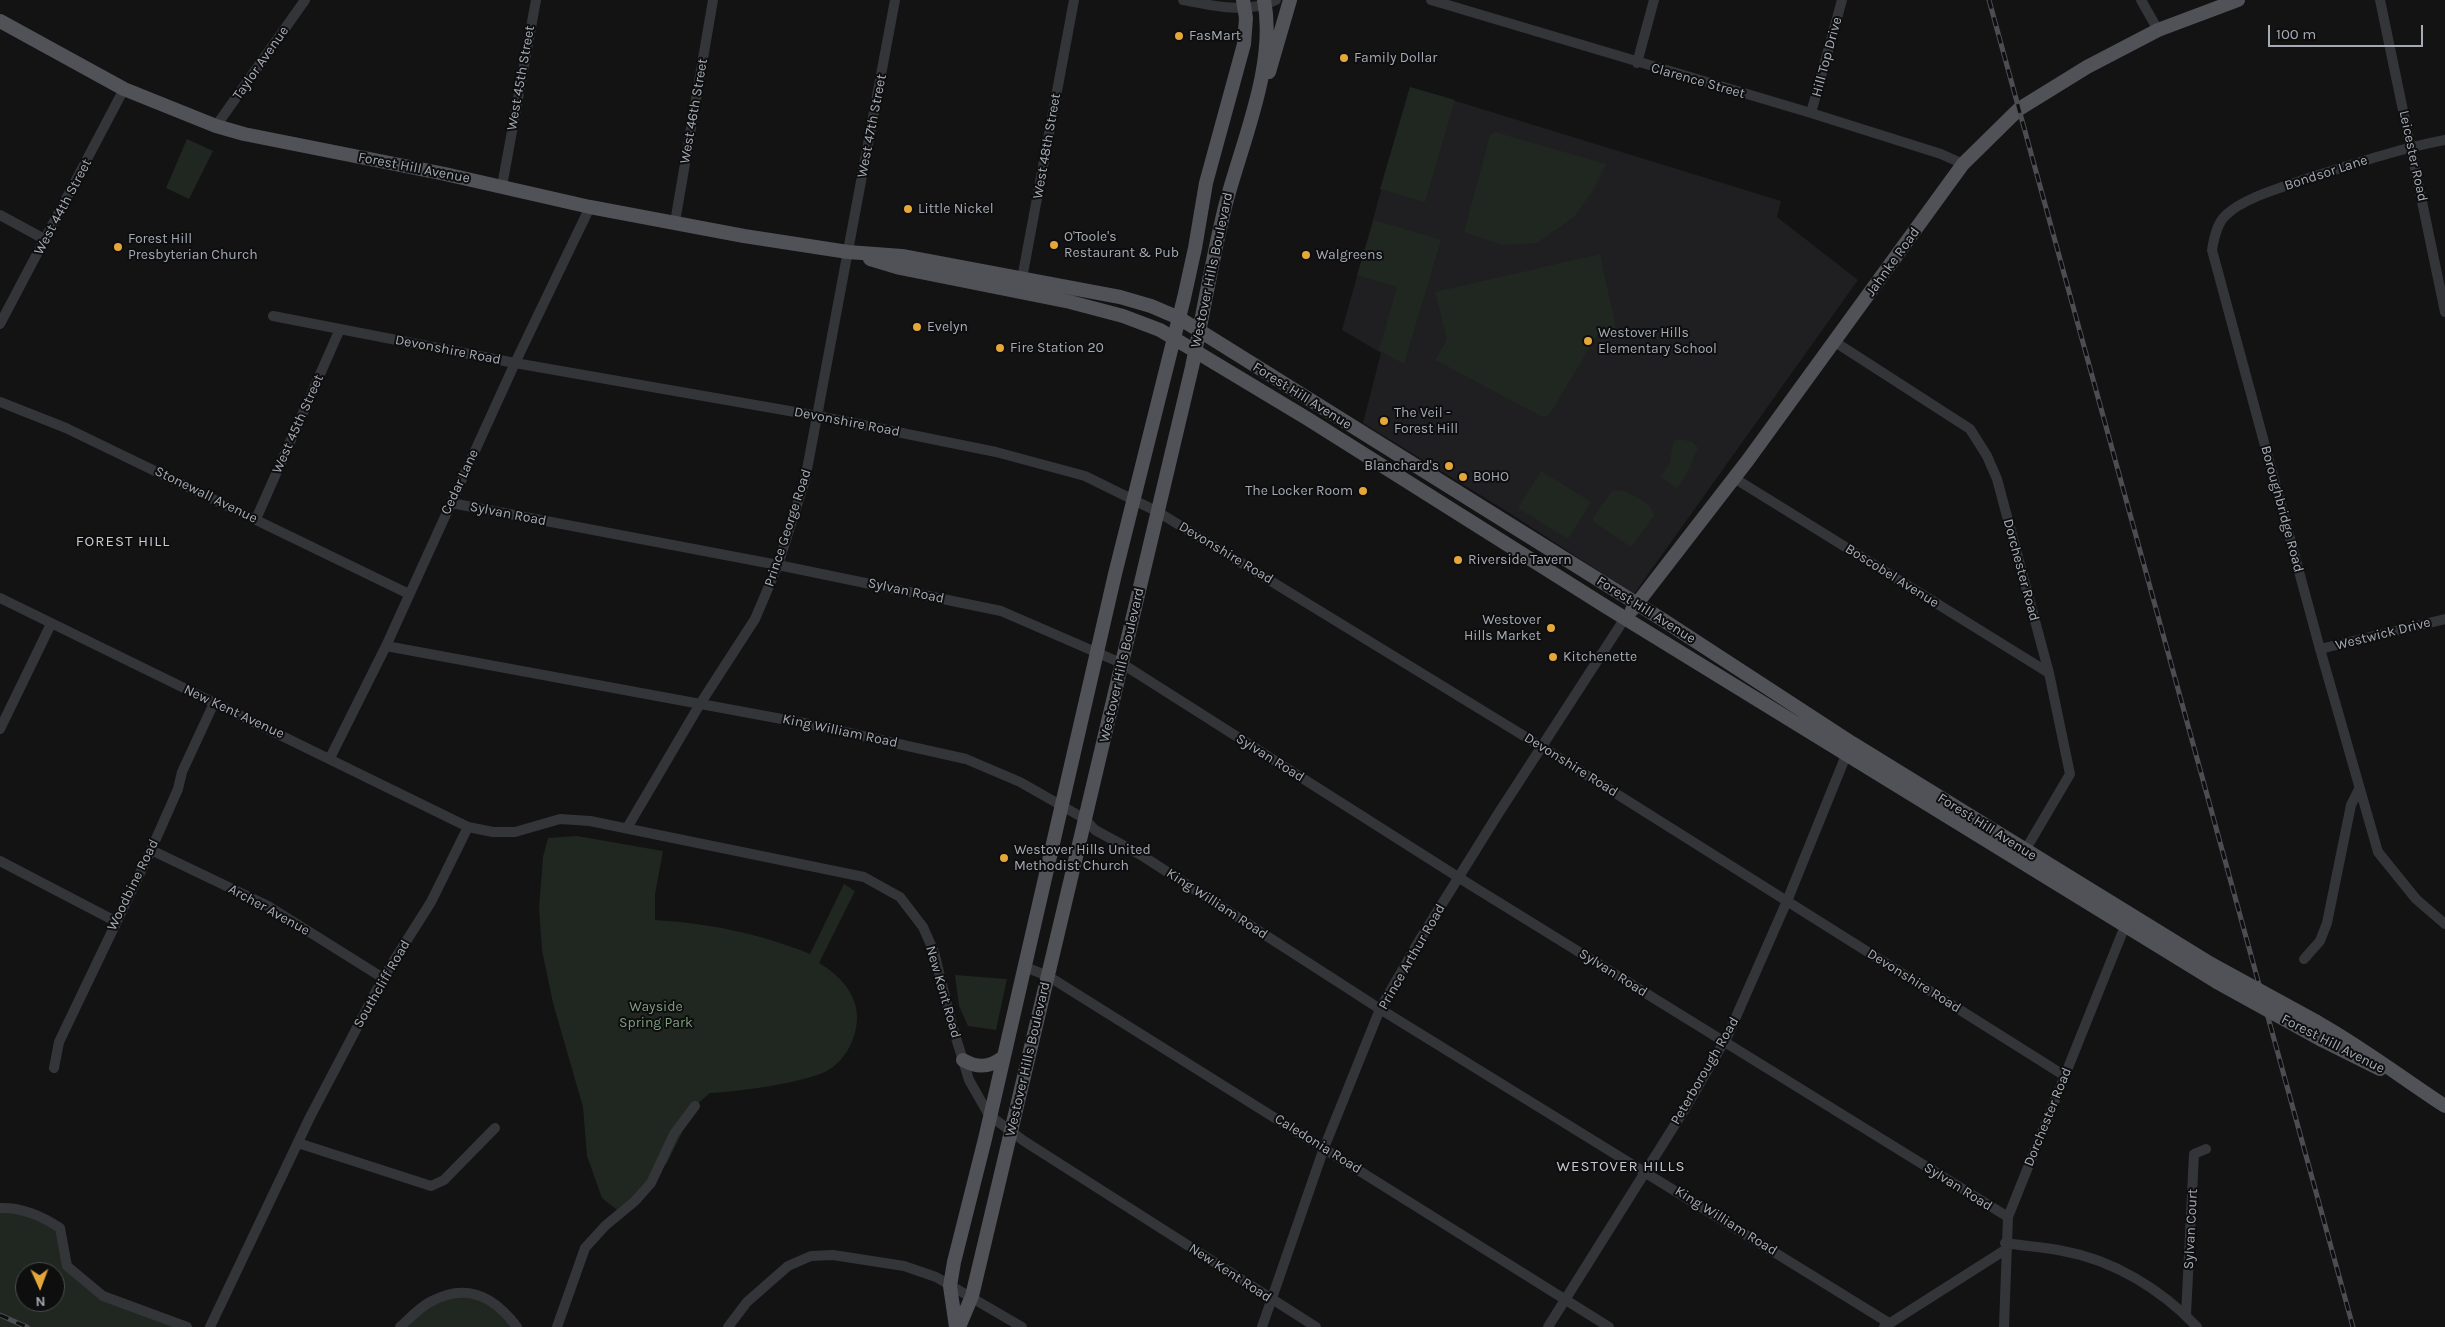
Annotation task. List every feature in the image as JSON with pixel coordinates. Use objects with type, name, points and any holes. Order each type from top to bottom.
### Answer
[{"type":"main road","points":[[1256,94],[1271,70],[1290,0]]},
{"type":"main road","name":"Jahnke Road","points":[[1625,618],[1734,478],[1963,164],[2019,110],[2087,67],[2158,30],[2238,0]]},
{"type":"main road","name":"Westover Hills Boulevard","points":[[958,1327],[972,1296],[1158,512],[1224,212],[1256,94],[1266,46],[1268,1]]},
{"type":"main road","name":"Westover Hills Boulevard","points":[[958,1327],[950,1286],[1002,1058],[1025,967],[1060,806],[1179,318],[1195,248],[1202,196],[1244,44],[1246,29],[1244,4]]},
{"type":"main road","name":"Forest Hill Avenue","points":[[0,21],[124,89],[216,126],[244,134],[502,186],[590,207],[848,252],[902,256],[1021,285],[1123,316],[1174,338],[1625,618],[1849,748],[2127,921],[2217,982],[2349,1055],[2402,1078]]},
{"type":"main road","name":"Forest Hill Avenue","points":[[1021,285],[1138,301],[1179,318],[1637,604],[1849,748]]},
{"type":"main road","name":"Forest Hill Avenue","points":[[2127,921],[2211,964],[2357,1044],[2402,1078],[2445,1106]]},
{"type":"main road","points":[[963,1060],[981,1067],[994,1065],[1002,1058]]},
{"type":"street","name":"Taylor Avenue","points":[[216,126],[305,0]]},
{"type":"street","name":"West 45th Street","points":[[502,186],[536,0]]},
{"type":"street","name":"West 46th Street","points":[[675,222],[713,0]]},
{"type":"street","name":"West 47th Street","points":[[848,252],[895,0]]},
{"type":"street","name":"West 48th Street","points":[[1021,285],[1074,0]]},
{"type":"street","points":[[1183,0],[1226,8],[1268,1]]},
{"type":"street","points":[[1637,63],[1654,0]]},
{"type":"street","name":"Hill Top Drive","points":[[1811,113],[1842,0]]},
{"type":"street","points":[[2141,0],[2158,30]]},
{"type":"street","name":"Leicester Road","points":[[2380,0],[2445,312]]},
{"type":"street","name":"Clarence Street","points":[[1438,1],[1637,63],[1811,113],[1941,154],[1963,164]]},
{"type":"street","name":"West 44th Street","points":[[0,324],[124,89]]},
{"type":"street","name":"Bondsor Lane","points":[[2218,228],[2224,216],[2234,208],[2273,190],[2412,147],[2445,140]]},
{"type":"street","name":"Cedar Lane","points":[[330,758],[386,646],[515,363],[590,207]]},
{"type":"street","points":[[0,215],[46,240]]},
{"type":"street","name":"Boroughbridge Road","points":[[2218,228],[2212,250],[2214,262],[2320,649],[2378,852],[2416,899],[2445,924]]},
{"type":"street","name":"Prince George Road","points":[[627,828],[700,704],[755,619],[778,565],[805,480],[848,252]]},
{"type":"street","name":"Devonshire Road","points":[[273,316],[515,363],[818,416],[996,452],[1085,476],[1158,512],[1542,747],[2065,1076]]},
{"type":"street","name":"West 45th Street","points":[[256,519],[340,329]]},
{"type":"street","name":"Dorchester Road","points":[[1835,342],[1970,429],[1978,440],[1997,479],[2049,673],[2070,774],[2022,856]]},
{"type":"street","name":"Stonewall Avenue","points":[[0,402],[66,428],[409,594]]},
{"type":"street","name":"Boscobel Avenue","points":[[1734,478],[2049,673]]},
{"type":"street","name":"Sylvan Road","points":[[451,503],[778,565],[1001,611],[1098,652],[1121,663],[1459,877],[2008,1218]]},
{"type":"street","name":"New Kent Avenue","points":[[0,598],[468,827]]},
{"type":"street","name":"Prince Arthur Road","points":[[1262,1327],[1324,1148],[1380,1009],[1459,877],[1625,618]]},
{"type":"street","name":"Westwick Drive","points":[[2320,649],[2445,619]]},
{"type":"street","points":[[0,729],[51,624]]},
{"type":"street","name":"King William Road","points":[[386,646],[809,724],[966,759],[1020,782],[1085,819],[1095,830],[1141,855],[1380,1009],[1646,1171],[1886,1325]]},
{"type":"street","name":"Woodbine Road","points":[[54,1068],[59,1042],[151,850],[175,797],[182,772],[214,703]]},
{"type":"street","name":"Peterborough Road","points":[[1548,1327],[1724,1042],[1787,901],[1849,748]]},
{"type":"street","points":[[2304,959],[2320,941],[2327,923],[2351,806],[2359,789]]},
{"type":"street","name":"New Kent Road","points":[[468,827],[494,832],[515,832],[560,819],[590,820],[864,877],[900,897],[923,928],[934,952],[952,1025],[969,1080],[989,1115],[1011,1132],[1316,1327]]},
{"type":"street","name":"Southcliff Road","points":[[210,1327],[298,1143],[383,978],[431,902],[468,827]]},
{"type":"street","name":"Archer Avenue","points":[[151,850],[268,906],[383,978]]},
{"type":"street","points":[[0,861],[115,922]]},
{"type":"street","name":"Dorchester Road","points":[[2004,1327],[2005,1247],[2008,1218],[2127,921]]},
{"type":"street","name":"Caledonia Road","points":[[1025,967],[1048,976],[1609,1327]]},
{"type":"street","points":[[557,1327],[585,1248],[605,1226],[635,1202],[651,1182],[674,1134],[696,1106]]},
{"type":"street","points":[[298,1143],[431,1186],[444,1180],[495,1128]]},
{"type":"street","name":"Sylvan Court","points":[[2186,1316],[2194,1154],[2206,1149]]},
{"type":"street","points":[[0,1208],[12,1208],[43,1217],[60,1228],[67,1266],[103,1296],[187,1327]]},
{"type":"street","points":[[1886,1325],[2005,1247],[2063,1251],[2095,1259],[2121,1271],[2159,1293],[2197,1327]]},
{"type":"street","points":[[728,1327],[747,1302],[788,1266],[811,1256],[833,1255],[904,1266],[936,1277],[972,1296],[1022,1327]]},
{"type":"street","points":[[400,1327],[430,1303],[456,1292],[483,1296],[504,1309],[517,1327]]},
{"type":"shaded area","name":"Westover Hills Elementary School","points":[[1410,87],[1781,201],[1777,217],[1858,280],[1634,594],[1511,514],[1363,423],[1381,353],[1342,330]]},
{"type":"green space","points":[[1410,87],[1455,100],[1425,202],[1380,189]]},
{"type":"green space","points":[[1495,132],[1606,164],[1594,189],[1574,217],[1537,243],[1502,245],[1464,232],[1490,135]]},
{"type":"green space","points":[[187,139],[213,151],[189,199],[166,188]]},
{"type":"green space","points":[[1374,220],[1441,240],[1404,364],[1379,350],[1397,287],[1357,275]]},
{"type":"green space","points":[[1600,254],[1616,328],[1599,332],[1549,415],[1543,417],[1435,360],[1447,340],[1435,292]]},
{"type":"green space","points":[[1680,439],[1692,442],[1698,448],[1687,473],[1677,488],[1661,477],[1670,463],[1673,441]]},
{"type":"green space","points":[[1541,471],[1591,502],[1568,539],[1518,508]]},
{"type":"green space","points":[[1623,490],[1646,503],[1653,511],[1654,516],[1631,547],[1594,522],[1593,518],[1612,491]]},
{"type":"green space","name":"Wayside Spring Park","points":[[577,836],[663,851],[655,894],[655,920],[714,927],[754,935],[810,954],[844,884],[855,891],[819,963],[845,985],[854,1000],[857,1017],[855,1033],[845,1055],[827,1071],[802,1079],[753,1089],[710,1093],[695,1106],[667,1163],[621,1213],[602,1198],[587,1156],[583,1107],[553,1003],[542,950],[539,908],[543,857],[548,838]]},
{"type":"green space","points":[[955,975],[1007,979],[996,1030],[968,1026],[959,1006]]},
{"type":"green space","points":[[12,1207],[60,1228],[67,1266],[103,1296],[187,1327],[0,1327],[0,1208]]},
{"type":"green space","points":[[456,1292],[483,1296],[517,1327],[400,1327],[430,1303]]},
{"type":"railway","points":[[1989,0],[2353,1327]]},
{"type":"railway","points":[[0,1315],[27,1327]]},
{"type":"place","name":"FasMart","points":[[1179,36]]},
{"type":"place","name":"Family Dollar","points":[[1344,58]]},
{"type":"place","name":"Little Nickel","points":[[908,209]]},
{"type":"place","name":"O'Toole's Restaurant & Pub","points":[[1054,245]]},
{"type":"place","name":"Forest Hill Presbyterian Church","points":[[118,247]]},
{"type":"place","name":"Walgreens","points":[[1306,255]]},
{"type":"place","name":"Evelyn","points":[[917,327]]},
{"type":"place","name":"Westover Hills Elementary School","points":[[1588,341]]},
{"type":"place","name":"Fire Station 20","points":[[1000,348]]},
{"type":"place","name":"The Veil - Forest Hill","points":[[1384,421]]},
{"type":"place","name":"Blanchard's","points":[[1449,466]]},
{"type":"place","name":"BOHO","points":[[1463,477]]},
{"type":"place","name":"The Locker Room","points":[[1363,491]]},
{"type":"place","name":"Riverside Tavern","points":[[1458,560]]},
{"type":"place","name":"Westover Hills Market","points":[[1551,628]]},
{"type":"place","name":"Kitchenette","points":[[1553,657]]},
{"type":"place","name":"Westover Hills United Methodist Church","points":[[1004,858]]},
{"type":"district","name":"FOREST HILL","points":[[123,542]]},
{"type":"district","name":"WESTOVER HILLS","points":[[1621,1167]]}]
